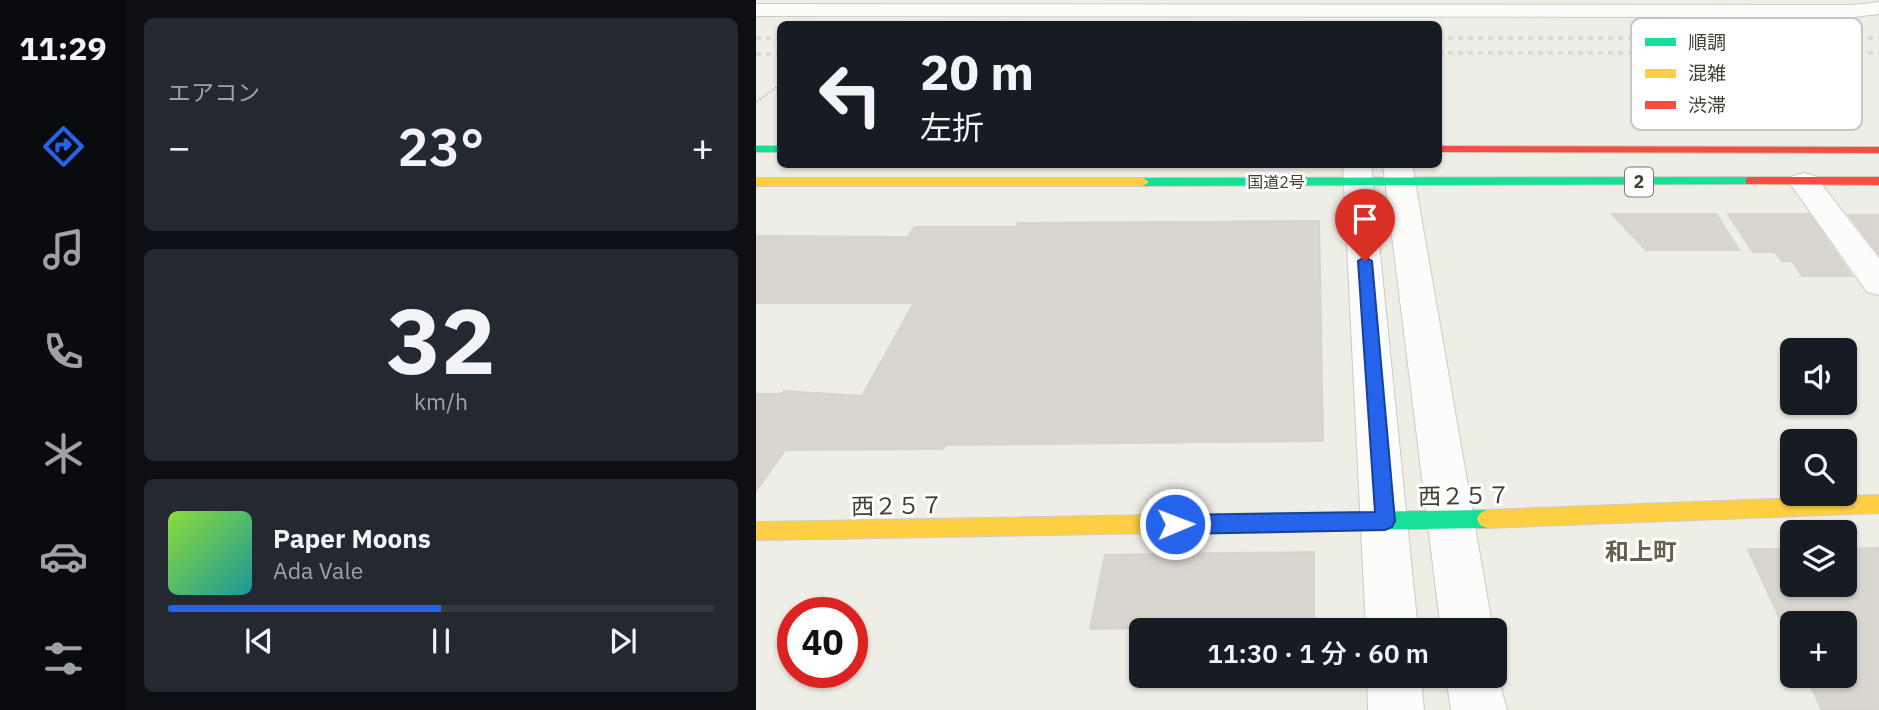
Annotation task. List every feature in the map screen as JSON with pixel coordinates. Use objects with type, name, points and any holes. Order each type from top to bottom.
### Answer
[{"type":"main road","points":[[756,149],[777,149]]},
{"type":"main road","name":"2","points":[[1442,149],[1879,150]]},
{"type":"main road","name":"国道2号","points":[[756,183],[1357,173],[1879,181]]},
{"type":"main road","name":"西２５７","points":[[756,531],[1385,521],[1879,504]]},
{"type":"street","points":[[756,10],[874,6],[1481,6],[1854,11],[1879,8]]},
{"type":"street","points":[[1357,173],[1391,618]]},
{"type":"street","points":[[1398,174],[1465,618]]},
{"type":"street","points":[[1804,181],[1879,283]]},
{"type":"street","points":[[1395,688],[1396,710]]},
{"type":"street","points":[[1475,688],[1479,710]]},
{"type":"path","points":[[756,102],[777,87]]},
{"type":"building","points":[[1612,214],[1716,214],[1739,250],[1646,250]]},
{"type":"building","points":[[1728,214],[1809,214],[1852,276],[1802,276],[1792,261],[1782,261],[1775,252],[1753,252]]},
{"type":"building","points":[[1849,215],[1879,215],[1879,254]]},
{"type":"building","points":[[1319,221],[1323,441],[945,445],[943,449],[785,450],[756,491],[756,394],[781,394],[784,391],[862,396],[914,303],[756,303],[756,236],[908,237],[914,227],[1016,227],[1018,223]]},
{"type":"building","points":[[1879,548],[1879,710],[1822,710],[1812,688],[1857,688],[1857,611],[1780,611],[1780,619],[1748,549],[1780,549],[1780,597],[1857,597],[1857,549]]},
{"type":"building","points":[[1314,552],[1314,618],[1129,618],[1129,628],[1090,629],[1105,555]]},
{"type":"railway","points":[[756,38],[777,38]]},
{"type":"railway","points":[[1442,38],[1631,38]]},
{"type":"railway","points":[[1862,38],[1879,38]]},
{"type":"railway","points":[[1442,53],[1631,53]]},
{"type":"railway","points":[[1862,53],[1879,53]]},
{"type":"railway","points":[[756,54],[777,54]]},
{"type":"traffic: fast","points":[[756,149],[777,149]]},
{"type":"traffic: fast","points":[[1143,182],[1750,181]]},
{"type":"traffic: fast","points":[[1159,524],[1487,519]]},
{"type":"traffic: slow","points":[[756,182],[1143,182]]},
{"type":"traffic: slow","points":[[1487,519],[1879,504]]},
{"type":"traffic: slow","points":[[756,531],[1159,524]]},
{"type":"traffic: jam","points":[[1442,149],[1879,150]]},
{"type":"traffic: jam","points":[[1750,181],[1879,181]]},
{"type":"district","name":"和上町","points":[[1641,552]]},
{"type":"route","points":[[1175,524],[1385,521],[1365,261]]}]
